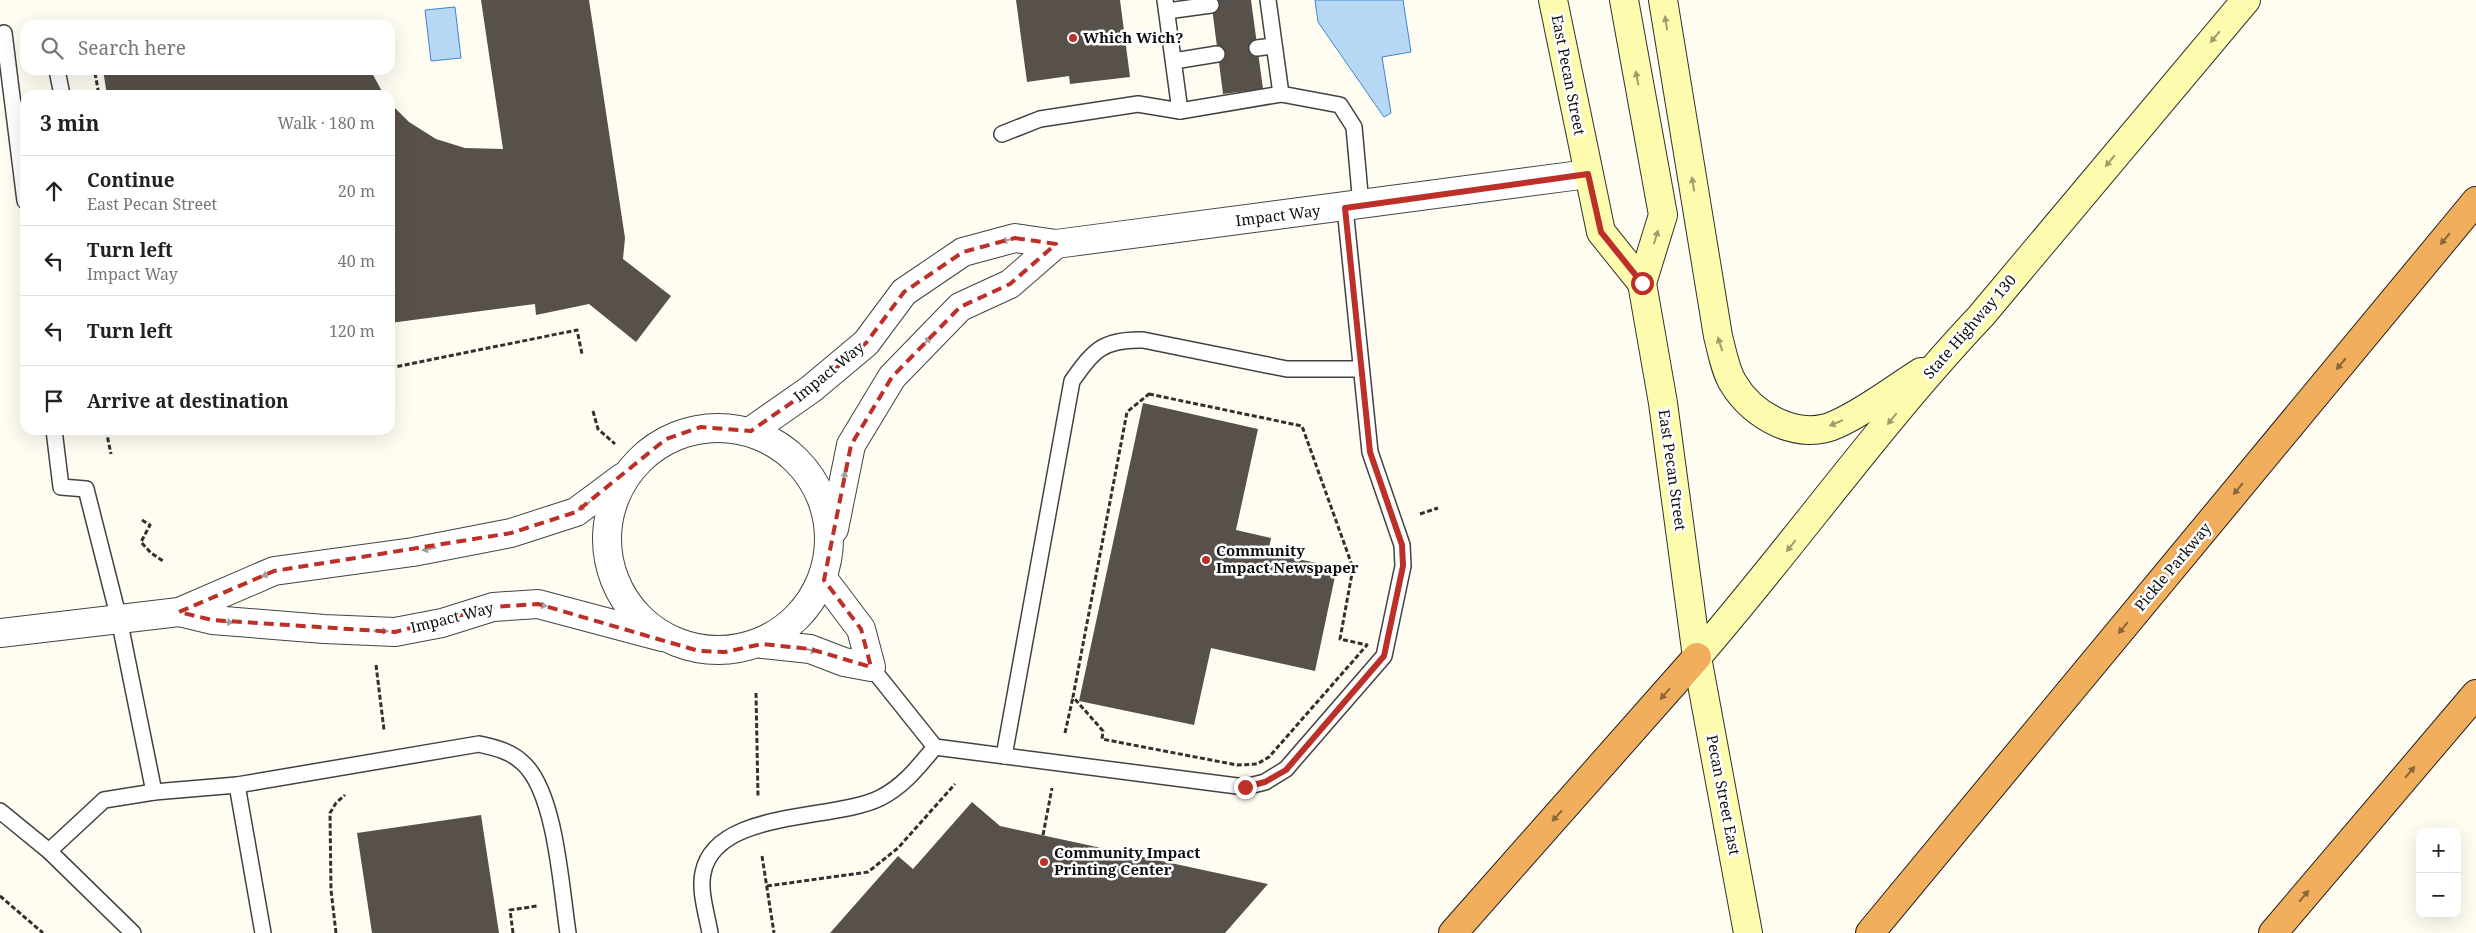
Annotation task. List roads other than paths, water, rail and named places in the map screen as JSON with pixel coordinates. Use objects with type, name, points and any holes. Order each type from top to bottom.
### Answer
[{"type":"highway","name":"Pickle Parkway","points":[[1870,933],[2476,201]]},
{"type":"highway","points":[[1453,933],[1697,657]]},
{"type":"highway","points":[[2273,933],[2476,694]]},
{"type":"main road","name":"East Pecan Street","points":[[1553,0],[1601,232],[1642,283]]},
{"type":"main road","points":[[1605,0],[1625,11]]},
{"type":"main road","points":[[1662,0],[1718,336],[1733,383],[1753,406],[1780,424],[1810,432],[1836,425],[1937,362]]},
{"type":"main road","name":"State Highway 130","points":[[1697,657],[1757,587],[1937,362],[1981,316],[2246,0]]},
{"type":"main road","name":"East Pecan Street","points":[[1625,11],[1663,215],[1642,283],[1663,403],[1697,657]]},
{"type":"main road","name":"Pecan Street East","points":[[1697,657],[1748,933]]},
{"type":"street","name":"Impact Way","points":[[0,633],[179,612],[274,571],[413,552],[512,533],[576,512],[624,477],[666,439],[701,427],[751,431],[811,389],[866,343],[904,292],[963,252],[1015,238],[1056,244],[1588,174]]},
{"type":"street","points":[[762,644],[802,616],[824,580],[851,445],[892,377],[960,307],[1010,284],[1056,244]]},
{"type":"street","points":[[751,431],[799,460],[826,506],[831,543]]},
{"type":"street","points":[[624,477],[607,519],[607,556],[621,595],[662,637]]},
{"type":"street","points":[[762,644],[810,649],[844,662],[871,667],[861,629],[824,580]]},
{"type":"street","name":"Impact Way","points":[[179,612],[212,620],[324,629],[395,632],[442,622],[493,607],[538,604],[662,637],[699,650],[724,652],[762,644]]},
{"type":"lane","points":[[1268,0],[1281,94]]},
{"type":"lane","points":[[1180,111],[1166,6],[1211,4]]},
{"type":"lane","points":[[4,33],[20,161]]},
{"type":"lane","points":[[1258,48],[1274,46]]},
{"type":"lane","points":[[1174,61],[1218,54]]},
{"type":"lane","points":[[58,75],[61,90]]},
{"type":"lane","points":[[871,667],[935,747],[1245,787],[1265,782],[1286,770],[1384,656],[1403,566],[1402,545],[1370,452],[1361,369],[1353,206],[1354,128],[1340,105],[1281,94],[1180,111],[1138,104],[1040,119],[1002,134]]},
{"type":"lane","points":[[1004,756],[1072,381],[1088,359],[1104,346],[1121,339],[1143,340],[1287,369],[1361,369]]},
{"type":"lane","points":[[55,435],[61,487],[86,489],[119,619],[154,792]]},
{"type":"lane","points":[[49,851],[104,800],[154,792],[237,785],[479,744],[506,750],[524,764],[538,785],[549,812],[568,933]]},
{"type":"lane","points":[[710,933],[702,873],[710,854],[728,837],[760,824],[850,809],[879,798],[904,783],[935,747]]},
{"type":"lane","points":[[237,785],[263,933]]},
{"type":"lane","points":[[0,811],[49,851],[133,933]]},
{"type":"water","points":[[1315,0],[1403,0],[1411,52],[1382,57],[1391,113],[1384,117],[1318,22]]},
{"type":"water","points":[[455,7],[461,58],[431,61],[425,10]]},
{"type":"place","name":"Which Wich?","points":[[1073,38]]},
{"type":"place","name":"Community Impact Newspaper","points":[[1206,560]]},
{"type":"place","name":"Community Impact Printing Center","points":[[1044,862]]}]
